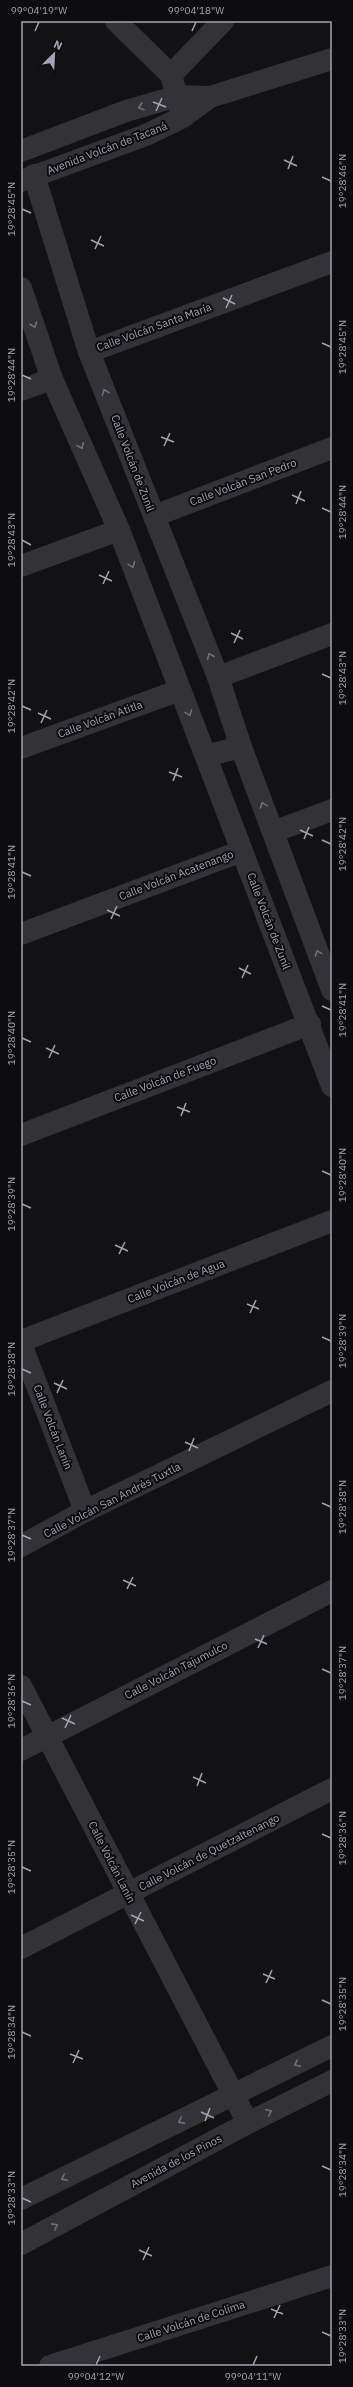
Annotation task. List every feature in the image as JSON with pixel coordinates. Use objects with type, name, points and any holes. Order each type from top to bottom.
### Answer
[{"type":"street","points":[[116,21],[171,75],[183,118]]},
{"type":"street","points":[[171,75],[223,21]]},
{"type":"street","name":"Avenida Volcán de Tacaná","points":[[21,150],[126,111],[178,96],[210,97],[332,58]]},
{"type":"street","name":"Avenida Volcán de Tacaná","points":[[28,178],[146,135],[183,118],[210,97]]},
{"type":"street","name":"Calle Volcán de Zunil","points":[[28,178],[89,352],[218,677],[242,747],[332,990]]},
{"type":"street","name":"Calle Volcán Santa María","points":[[89,352],[332,262]]},
{"type":"street","name":"Calle Volcán de Zunil","points":[[21,288],[52,379],[118,530],[310,1024],[332,1086]]},
{"type":"street","points":[[21,390],[52,379]]},
{"type":"street","name":"Calle Volcán San Pedro","points":[[154,516],[332,448]]},
{"type":"street","points":[[21,566],[118,530]]},
{"type":"street","points":[[218,677],[332,634]]},
{"type":"street","name":"Calle Volcán Atitla","points":[[21,748],[180,690]]},
{"type":"street","points":[[206,756],[242,747]]},
{"type":"street","points":[[273,832],[332,810]]},
{"type":"street","name":"Calle Volcán Acatenango","points":[[21,934],[242,851]]},
{"type":"street","name":"Calle Volcán de Fuego","points":[[21,1134],[310,1024]]},
{"type":"street","name":"Calle Volcán de Agua","points":[[21,1341],[332,1221]]},
{"type":"street","name":"Calle Volcán Lanín","points":[[21,1344],[85,1511]]},
{"type":"street","name":"Calle Volcán San Andrés Tuxtla","points":[[21,1546],[85,1511],[332,1391]]},
{"type":"street","name":"Calle Volcán Tajumulco","points":[[21,1750],[332,1591]]},
{"type":"street","name":"Calle Volcán Lanín","points":[[21,1686],[248,2123]]},
{"type":"street","name":"Calle Volcán de Quetzaltenango","points":[[21,1948],[332,1789]]},
{"type":"street","points":[[21,2199],[332,2046]]},
{"type":"street","name":"Avenida de los Pinos","points":[[21,2244],[248,2123],[332,2081]]},
{"type":"street","name":"Calle Volcán de Colima","points":[[50,2366],[332,2276]]}]
